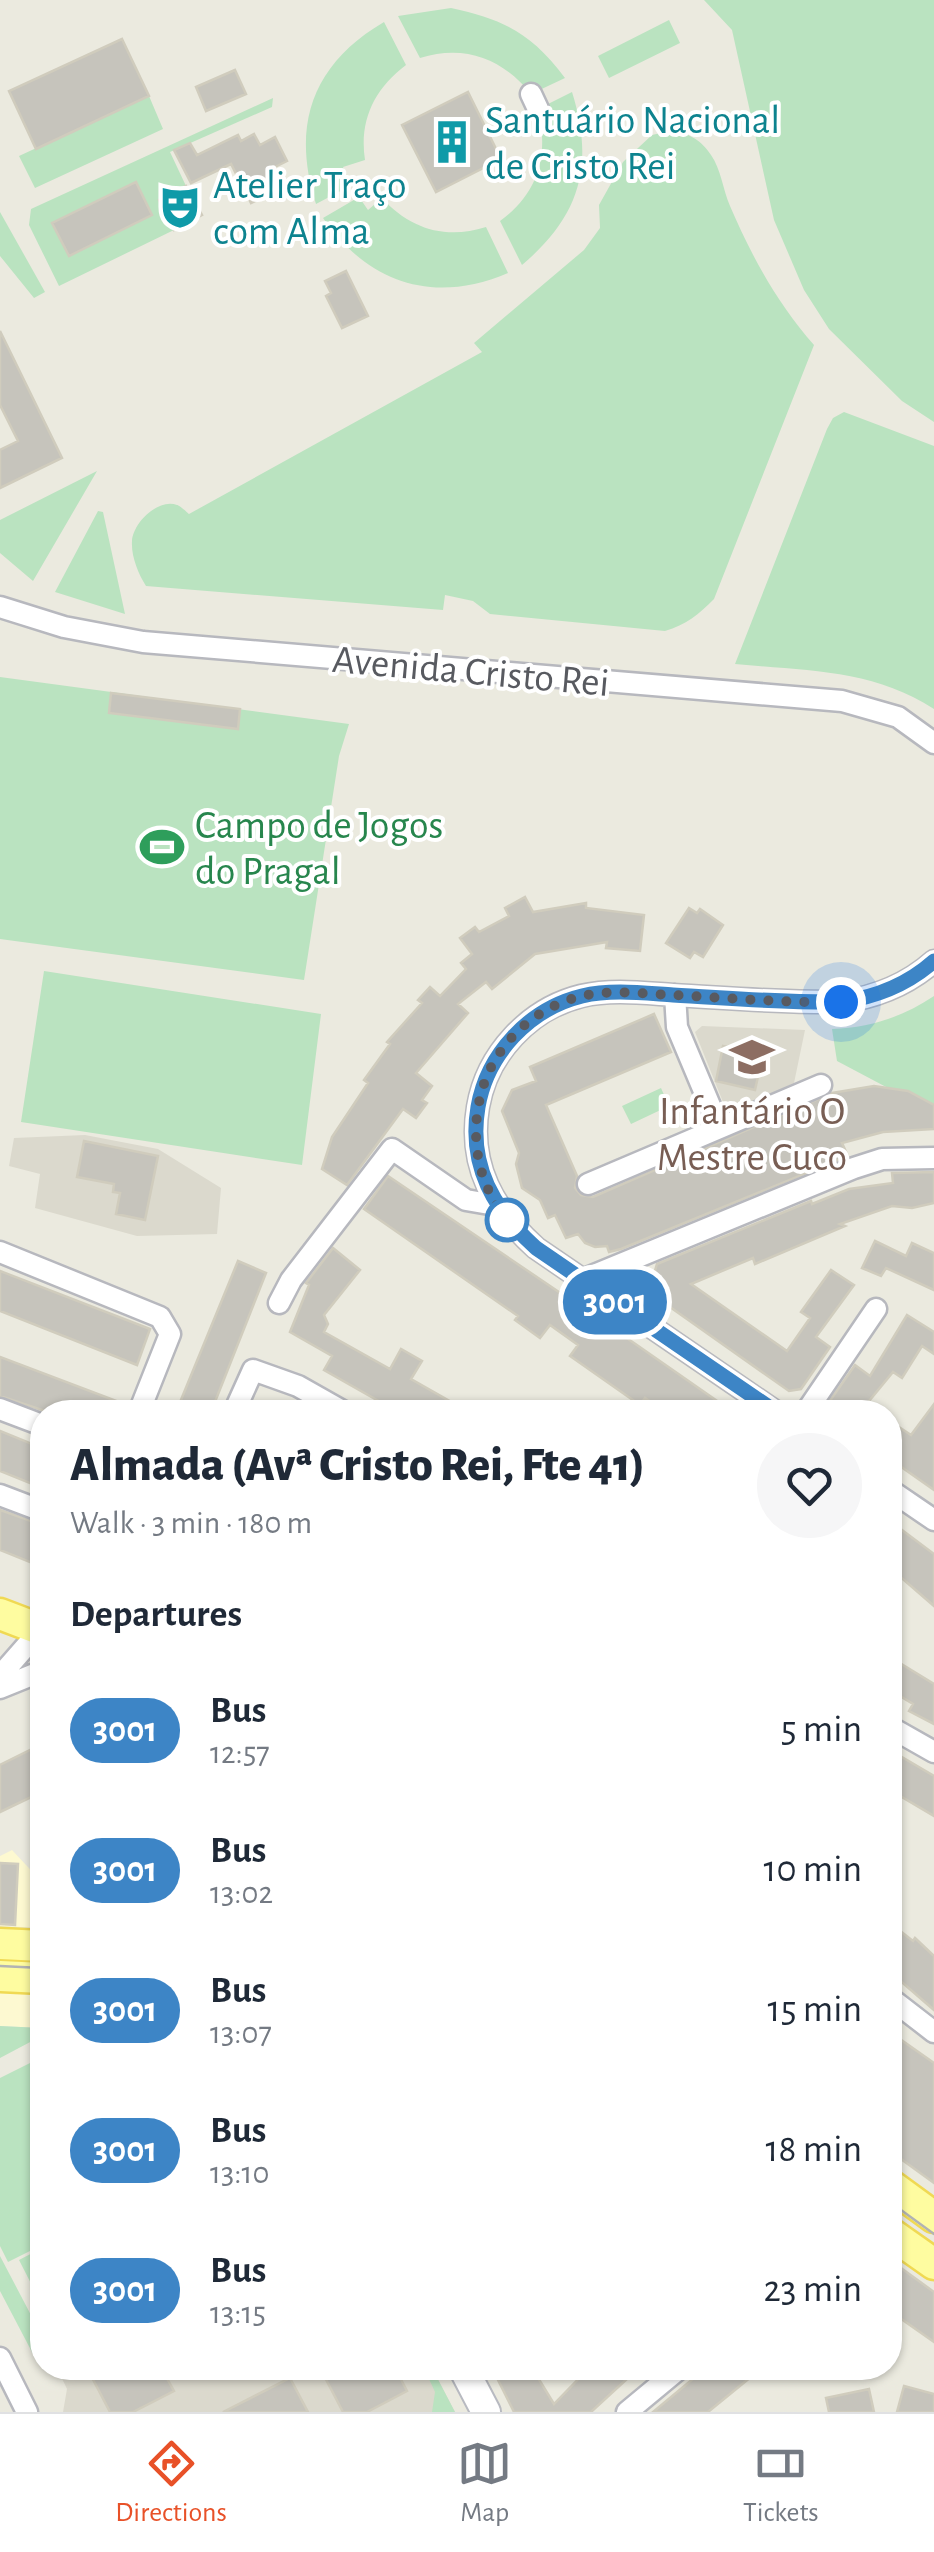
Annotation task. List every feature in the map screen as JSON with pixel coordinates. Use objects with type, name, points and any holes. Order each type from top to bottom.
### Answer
[{"type":"main road","points":[[0,1596],[30,1616]]},
{"type":"main road","points":[[0,1614],[30,1621]]},
{"type":"main road","points":[[0,1944],[30,1945]]},
{"type":"main road","points":[[0,1976],[30,1977]]},
{"type":"main road","points":[[902,2192],[932,2211]]},
{"type":"main road","points":[[902,2241],[934,2264]]},
{"type":"street","name":"Avenida Cristo Rei","points":[[0,607],[64,627],[143,642],[842,701],[898,717],[934,743]]},
{"type":"street","points":[[758,1400],[536,1248],[495,1205],[480,1167],[476,1117],[490,1070],[513,1036],[545,1011],[582,996],[622,992],[821,1002],[861,1000],[898,986],[934,960]]},
{"type":"street","points":[[674,995],[678,1027],[719,1127]]},
{"type":"street","points":[[588,1184],[821,1084]]},
{"type":"street","points":[[279,1302],[291,1280],[392,1149],[466,1200],[495,1205]]},
{"type":"street","points":[[582,1280],[854,1168],[882,1160],[934,1158]]},
{"type":"street","points":[[0,1252],[160,1317],[170,1334],[145,1400]]},
{"type":"street","points":[[814,1400],[876,1309]]},
{"type":"street","points":[[239,1400],[253,1370],[298,1386],[323,1400]]},
{"type":"street","points":[[0,1410],[30,1421]]},
{"type":"street","points":[[0,1495],[30,1506]]},
{"type":"street","points":[[902,1498],[934,1520]]},
{"type":"street","points":[[0,1676],[30,1639]]},
{"type":"street","points":[[0,1688],[30,1676]]},
{"type":"street","points":[[902,1734],[934,1752]]},
{"type":"street","points":[[902,2007],[934,2032]]},
{"type":"street","points":[[0,2358],[28,2412]]},
{"type":"street","points":[[469,2380],[486,2412]]},
{"type":"street","points":[[627,2412],[666,2380]]},
{"type":"shaded area","name":"Infantário O Mestre Cuco","points":[[702,1026],[805,1030],[794,1083],[740,1108],[723,1102],[695,1032]]},
{"type":"shaded area","points":[[85,1135],[158,1149],[221,1188],[217,1234],[137,1236],[35,1208],[40,1174],[9,1166],[14,1138]]},
{"type":"shaded area","points":[[12,1850],[30,1869],[30,1927],[0,1926],[0,1856]]},
{"type":"shaded area","points":[[0,1991],[30,1992],[30,2027],[0,2026]]},
{"type":"shaded area","points":[[63,2380],[438,2380],[455,2412],[63,2412],[67,2389]]},
{"type":"green space","points":[[704,0],[934,0],[934,422],[902,401],[829,329],[804,290],[774,220],[732,30]]},
{"type":"green space","points":[[451,8],[516,31],[565,78],[531,94],[508,71],[481,57],[452,53],[420,58],[398,16]]},
{"type":"green space","points":[[669,20],[680,43],[609,78],[598,56]]},
{"type":"green space","points":[[384,22],[406,65],[385,84],[371,107],[364,132],[365,160],[343,167],[350,186],[316,204],[306,149],[314,100],[339,57]]},
{"type":"green space","points":[[572,92],[582,143],[577,188],[558,228],[522,265],[500,221],[524,198],[538,171],[542,142],[538,109]]},
{"type":"green space","points":[[149,96],[163,129],[35,188],[19,156]]},
{"type":"green space","points":[[273,98],[272,107],[170,152],[186,186],[159,200],[174,230],[59,286],[29,225],[31,209]]},
{"type":"green space","points":[[674,130],[695,139],[711,155],[756,261],[788,313],[814,345],[714,599],[703,609],[665,631],[490,614],[473,601],[445,595],[443,610],[146,586],[136,564],[132,541],[148,514],[170,504],[189,514],[482,352],[474,343],[584,250],[600,228],[599,205],[623,162],[652,135]]},
{"type":"green space","points":[[359,197],[368,210],[382,198],[404,217],[430,229],[457,232],[486,227],[508,273],[454,287],[428,287],[382,272],[360,259],[323,218]]},
{"type":"green space","points":[[0,212],[45,292],[34,298],[0,256]]},
{"type":"green space","points":[[844,412],[934,446],[934,709],[911,696],[863,679],[735,664],[827,429],[833,418]]},
{"type":"green space","points":[[97,471],[33,581],[0,553],[0,520]]},
{"type":"green space","points":[[98,511],[103,512],[125,614],[55,592]]},
{"type":"green space","name":"Campo de Jogos do Pragal","points":[[0,677],[349,724],[339,756],[304,980],[0,939]]},
{"type":"green space","points":[[44,971],[321,1014],[302,1165],[21,1122]]},
{"type":"green space","points":[[934,996],[934,1105],[908,1091],[888,1088],[837,1061],[832,1029],[885,1020]]},
{"type":"green space","points":[[661,1088],[669,1106],[631,1124],[622,1106]]},
{"type":"green space","points":[[0,2026],[30,2027],[30,2042],[0,2058]]},
{"type":"green space","points":[[30,2063],[30,2251],[8,2262],[0,2246],[0,2078]]},
{"type":"green space","points":[[30,2254],[30,2281],[19,2260]]},
{"type":"green space","points":[[0,2256],[30,2313],[30,2348],[0,2291]]},
{"type":"green space","points":[[430,2380],[438,2380],[455,2412],[432,2412],[435,2392]]},
{"type":"building","points":[[122,39],[149,96],[36,149],[9,91]]},
{"type":"building","points":[[235,70],[246,94],[206,111],[196,87]]},
{"type":"building","name":"Santuário Nacional de Cristo Rei","points":[[468,92],[501,159],[436,192],[402,125]]},
{"type":"building","points":[[254,134],[260,145],[275,137],[287,161],[271,169],[281,188],[251,203],[231,164],[191,183],[174,150],[190,143],[197,155],[238,135],[241,141]]},
{"type":"building","points":[[136,182],[152,215],[69,256],[52,223]]},
{"type":"building","name":"Atelier Traço com Alma","points":[[186,186],[202,215],[174,230],[159,200]]},
{"type":"building","points":[[346,271],[368,316],[342,328],[326,296],[331,293],[325,281]]},
{"type":"building","points":[[0,331],[62,458],[0,488],[0,450],[18,441],[0,405]]},
{"type":"building","points":[[111,693],[240,709],[238,729],[109,713]]},
{"type":"building","points":[[525,897],[533,912],[586,903],[586,908],[644,915],[640,951],[606,948],[607,942],[535,954],[492,989],[486,982],[458,1004],[468,1013],[416,1073],[432,1086],[422,1100],[427,1103],[416,1118],[403,1109],[347,1185],[322,1169],[332,1137],[368,1083],[364,1080],[390,1044],[387,1042],[422,1003],[418,1000],[430,987],[440,996],[466,969],[461,963],[472,954],[460,938],[475,927],[479,932],[509,916],[505,908]]},
{"type":"building","points":[[689,908],[697,913],[700,909],[723,925],[703,957],[694,952],[690,958],[666,943]]},
{"type":"building","points":[[654,1014],[671,1052],[546,1105],[577,1176],[575,1188],[581,1195],[593,1197],[832,1093],[874,1086],[908,1091],[934,1105],[934,1129],[883,1132],[842,1143],[848,1156],[621,1249],[609,1252],[607,1246],[585,1243],[578,1234],[566,1238],[555,1215],[548,1218],[540,1200],[522,1188],[516,1164],[519,1153],[502,1111],[512,1090],[536,1081],[530,1067]]},
{"type":"building","name":"Infantário O Mestre Cuco","points":[[723,1046],[763,1054],[755,1090],[716,1081]]},
{"type":"building","points":[[84,1141],[158,1156],[145,1220],[116,1214],[120,1193],[113,1192],[114,1184],[77,1177]]},
{"type":"building","points":[[934,1172],[934,1203],[912,1208],[892,1206],[840,1224],[845,1226],[755,1264],[753,1258],[691,1284],[787,1351],[810,1318],[801,1312],[831,1270],[854,1285],[816,1337],[830,1347],[801,1389],[789,1391],[654,1292],[651,1284],[657,1264],[811,1201],[812,1204],[849,1189],[893,1183],[892,1173]]},
{"type":"building","points":[[388,1176],[716,1400],[633,1400],[570,1356],[578,1345],[550,1325],[540,1338],[515,1320],[518,1316],[364,1209]]},
{"type":"building","points":[[875,1241],[906,1256],[912,1243],[934,1253],[934,1290],[886,1268],[881,1276],[862,1268]]},
{"type":"building","points":[[333,1248],[360,1270],[324,1315],[328,1324],[324,1332],[390,1369],[401,1349],[422,1361],[411,1379],[448,1400],[377,1400],[324,1370],[332,1356],[290,1332],[309,1285],[306,1283]]},
{"type":"building","points":[[238,1261],[266,1273],[216,1400],[181,1400]]},
{"type":"building","points":[[0,1271],[150,1329],[137,1365],[0,1311]]},
{"type":"building","points":[[907,1315],[934,1332],[934,1354],[922,1346],[902,1378],[893,1372],[870,1400],[830,1400],[855,1365],[870,1376]]},
{"type":"building","points":[[0,1357],[114,1400],[30,1400],[30,1406],[0,1396]]},
{"type":"building","points":[[934,1404],[934,1490],[902,1467],[902,1429],[911,1435]]},
{"type":"building","points":[[0,1431],[30,1443],[30,1483],[0,1471]]},
{"type":"building","points":[[0,1510],[30,1521],[30,1562],[0,1550]]},
{"type":"building","points":[[902,1530],[934,1554],[934,1606],[902,1578]]},
{"type":"building","points":[[902,1664],[934,1684],[934,1724],[909,1711],[913,1704],[902,1697]]},
{"type":"building","points":[[30,1750],[30,1798],[0,1812],[0,1765]]},
{"type":"building","points":[[902,1757],[934,1776],[934,1816],[902,1797]]},
{"type":"building","points":[[0,1863],[18,1864],[15,1925],[0,1924]]},
{"type":"building","points":[[902,1932],[913,1941],[915,1938],[934,1956],[934,2010],[902,1982]]},
{"type":"building","points":[[902,2040],[934,2063],[934,2183],[902,2160]]},
{"type":"building","points":[[902,2269],[934,2292],[934,2342],[902,2319]]},
{"type":"building","points":[[93,2380],[168,2380],[174,2391],[133,2412],[110,2412]]},
{"type":"building","points":[[291,2380],[308,2412],[223,2412]]},
{"type":"building","points":[[326,2380],[401,2380],[407,2391],[367,2412],[343,2412]]},
{"type":"building","points":[[498,2380],[539,2380],[554,2404],[577,2380],[626,2380],[591,2412],[514,2412]]},
{"type":"building","points":[[692,2380],[747,2380],[708,2412],[653,2412]]},
{"type":"building","points":[[904,2386],[934,2394],[934,2412],[897,2412]]},
{"type":"building","points":[[869,2389],[874,2412],[829,2412],[826,2398]]},
{"type":"tram line","points":[[0,1966],[30,1967]]},
{"type":"tram line","points":[[902,2211],[934,2234]]},
{"type":"bus line","name":"3001","points":[[758,1400],[536,1248],[506,1219],[486,1187],[476,1147],[482,1088],[500,1052],[528,1022],[582,996],[622,992],[841,1002],[880,994],[934,961]]},
{"type":"place","name":"Santuário Nacional de Cristo Rei","points":[[452,142]]},
{"type":"place","name":"Atelier Traço com Alma","points":[[180,207]]},
{"type":"place","name":"Campo de Jogos do Pragal","points":[[162,847]]},
{"type":"place","name":"Infantário O Mestre Cuco","points":[[752,1057]]},
{"type":"route","points":[[507,1220],[495,1205],[480,1167],[476,1147],[478,1107],[482,1088],[500,1052],[528,1022],[563,1002],[603,993],[841,1002]]}]
